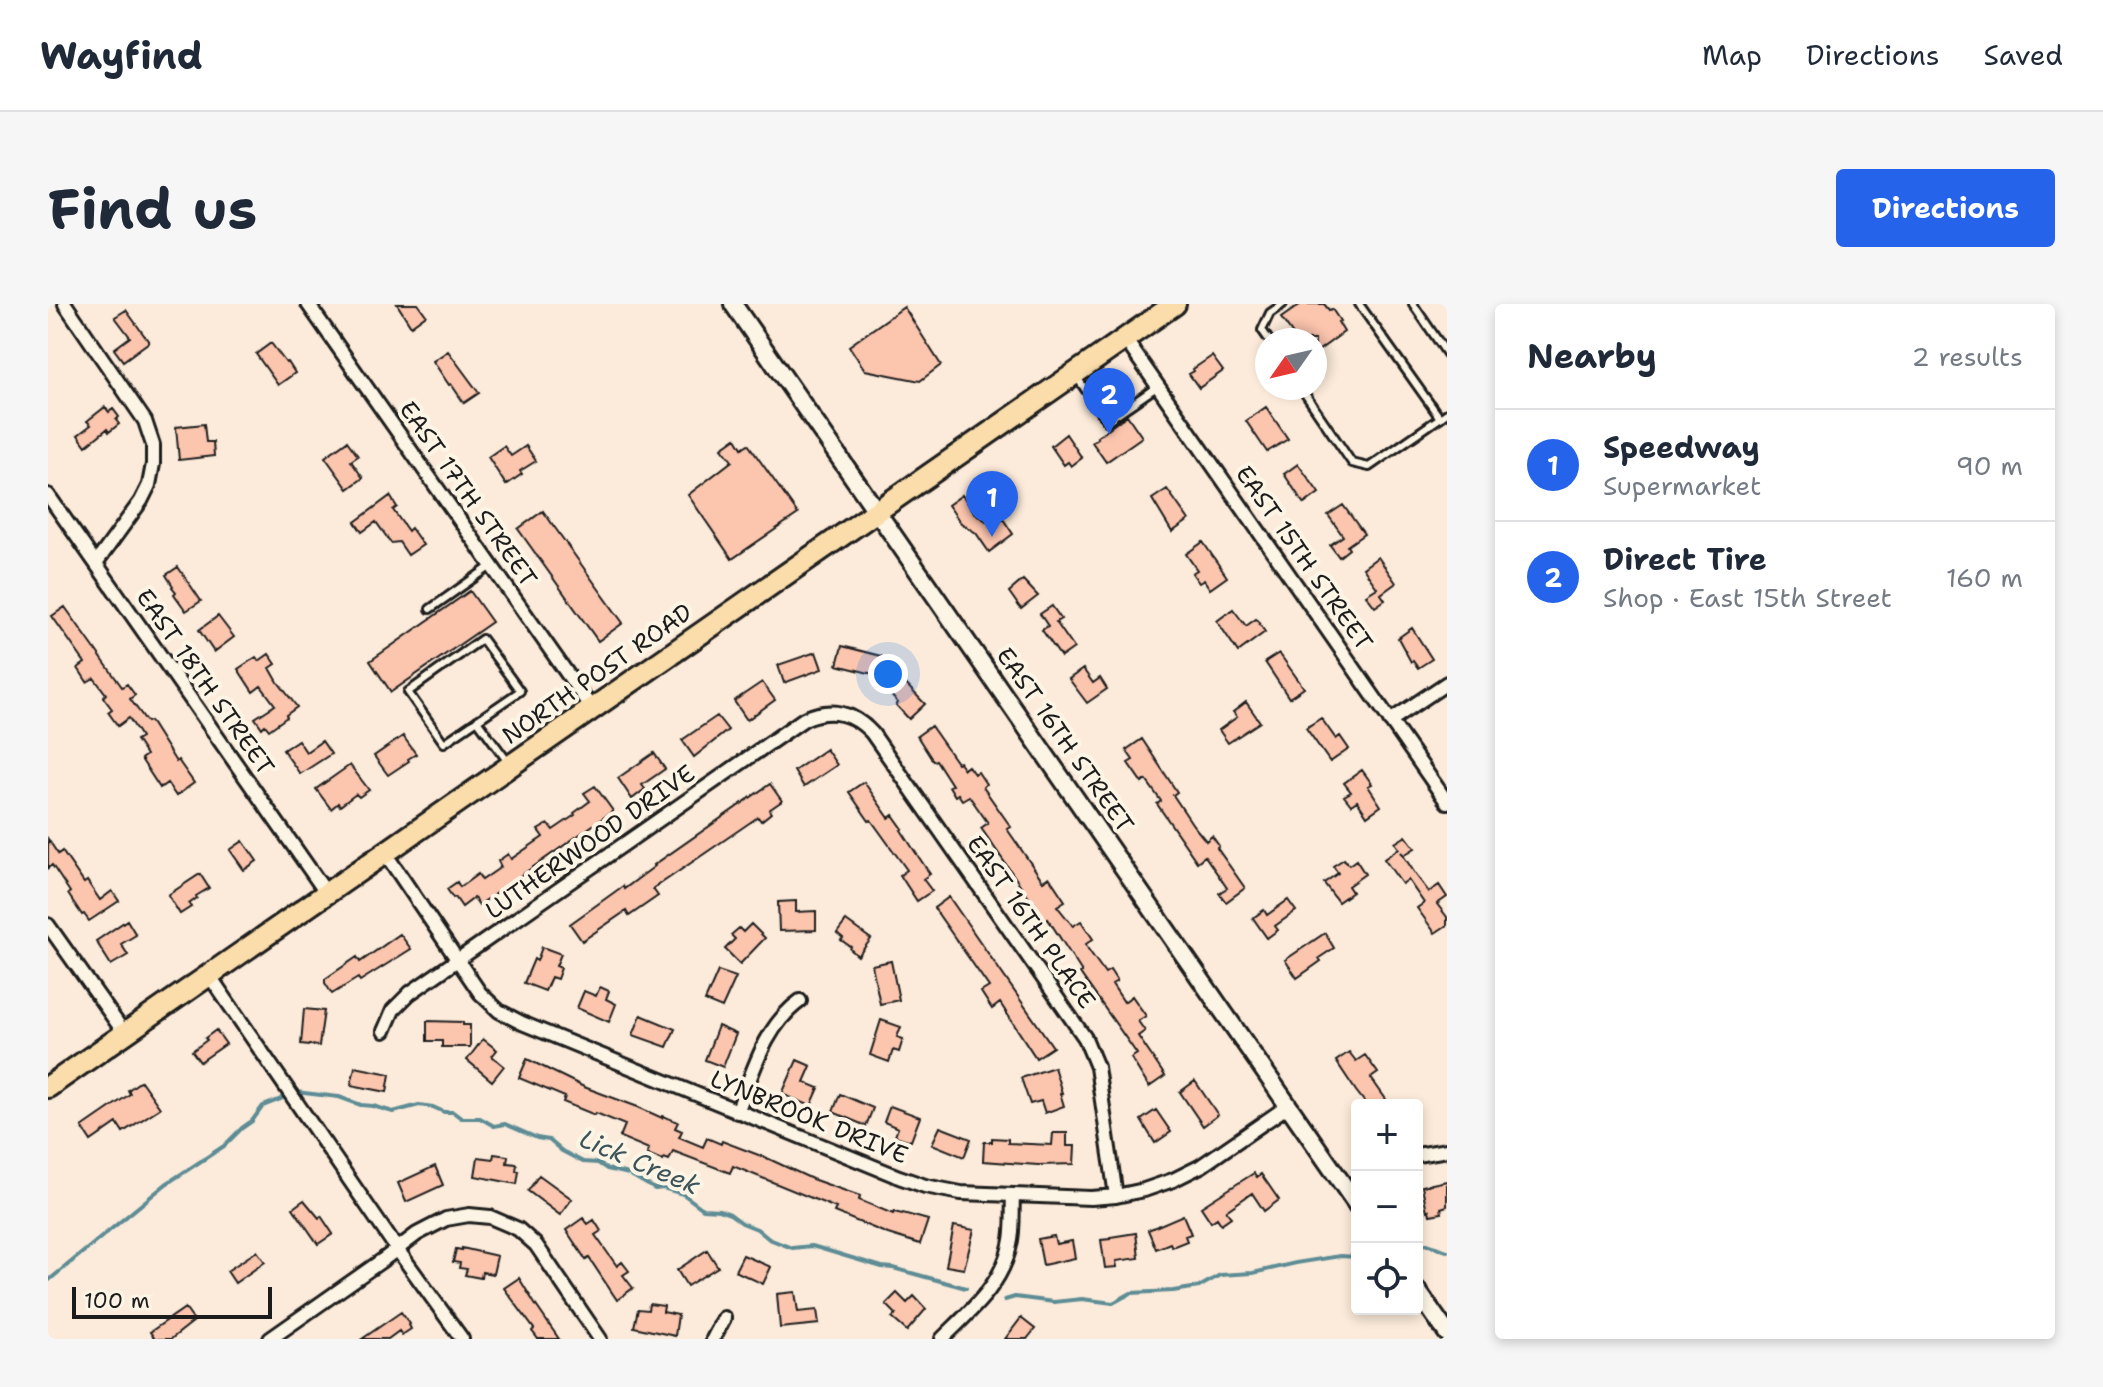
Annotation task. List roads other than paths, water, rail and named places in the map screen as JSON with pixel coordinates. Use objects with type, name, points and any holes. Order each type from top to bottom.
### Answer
[{"type":"main road","name":"NORTH POST ROAD","points":[[48,1087],[1175,304]]},
{"type":"street","points":[[65,304],[145,421],[153,445],[152,476],[144,496],[96,563]]},
{"type":"street","name":"EAST 17TH STREET","points":[[308,304],[592,709]]},
{"type":"street","name":"EAST 16TH STREET","points":[[733,304],[1288,1106],[1351,1191]]},
{"type":"street","name":"EAST 15TH STREET","points":[[1125,339],[1447,802]]},
{"type":"street","name":"EAST 18TH STREET","points":[[48,495],[327,894]]},
{"type":"street","points":[[1390,721],[1447,683]]},
{"type":"street","name":"LUTHERWOOD DRIVE","points":[[384,1031],[389,1017],[403,999],[458,960],[804,719],[838,712]]},
{"type":"street","name":"EAST 16TH PLACE","points":[[838,712],[862,722],[872,733],[1085,1038],[1097,1067],[1116,1196]]},
{"type":"street","name":"LYNBROOK DRIVE","points":[[385,853],[480,993],[499,1011],[737,1112],[925,1186],[961,1193],[1072,1198],[1116,1196],[1149,1189],[1189,1172],[1288,1106]]},
{"type":"street","points":[[49,926],[125,1034]]},
{"type":"street","points":[[209,975],[462,1339]]},
{"type":"street","points":[[737,1112],[773,1028],[800,1001]]},
{"type":"street","points":[[1423,1154],[1447,1150]]},
{"type":"street","points":[[942,1339],[987,1294],[1001,1272],[1011,1243],[1013,1195]]},
{"type":"street","points":[[270,1339],[429,1226],[449,1218],[479,1215],[503,1221],[523,1232],[536,1245],[600,1339]]},
{"type":"street","points":[[1423,1299],[1447,1333]]},
{"type":"street","points":[[713,1339],[724,1318]]},
{"type":"lane","points":[[1263,328],[1270,313],[1283,304]]},
{"type":"lane","points":[[1359,304],[1440,418]]},
{"type":"lane","points":[[1426,304],[1415,307],[1447,354]]},
{"type":"lane","points":[[1074,373],[1107,421],[1158,386]]},
{"type":"lane","points":[[1309,400],[1352,463],[1369,467],[1447,413]]},
{"type":"lane","points":[[430,609],[491,566]]},
{"type":"lane","points":[[482,639],[520,691],[477,720],[444,743],[408,692],[482,639]]},
{"type":"lane","points":[[477,720],[511,766]]},
{"type":"waterway","name":"Lick Creek","points":[[295,1092],[339,1097],[393,1112],[419,1105],[433,1107],[453,1112],[461,1118],[480,1118],[494,1126],[505,1124],[549,1140],[583,1162],[598,1163],[607,1169],[629,1174],[655,1189],[683,1194],[703,1209],[730,1214],[769,1239],[792,1248],[812,1246],[966,1288]]},
{"type":"waterway","name":"Lick Creek","points":[[48,1281],[166,1184],[224,1146],[252,1121],[263,1106],[282,1097]]},
{"type":"waterway","name":"Lick Creek","points":[[1423,1244],[1447,1251]]},
{"type":"waterway","name":"Lick Creek","points":[[1005,1300],[1015,1297],[1054,1302],[1082,1299],[1113,1303],[1131,1293],[1199,1287],[1220,1275],[1253,1273],[1296,1263],[1351,1257]]},
{"type":"place","name":"Direct Tire","points":[[1109,434]]},
{"type":"place","name":"Speedway","points":[[992,537]]}]
